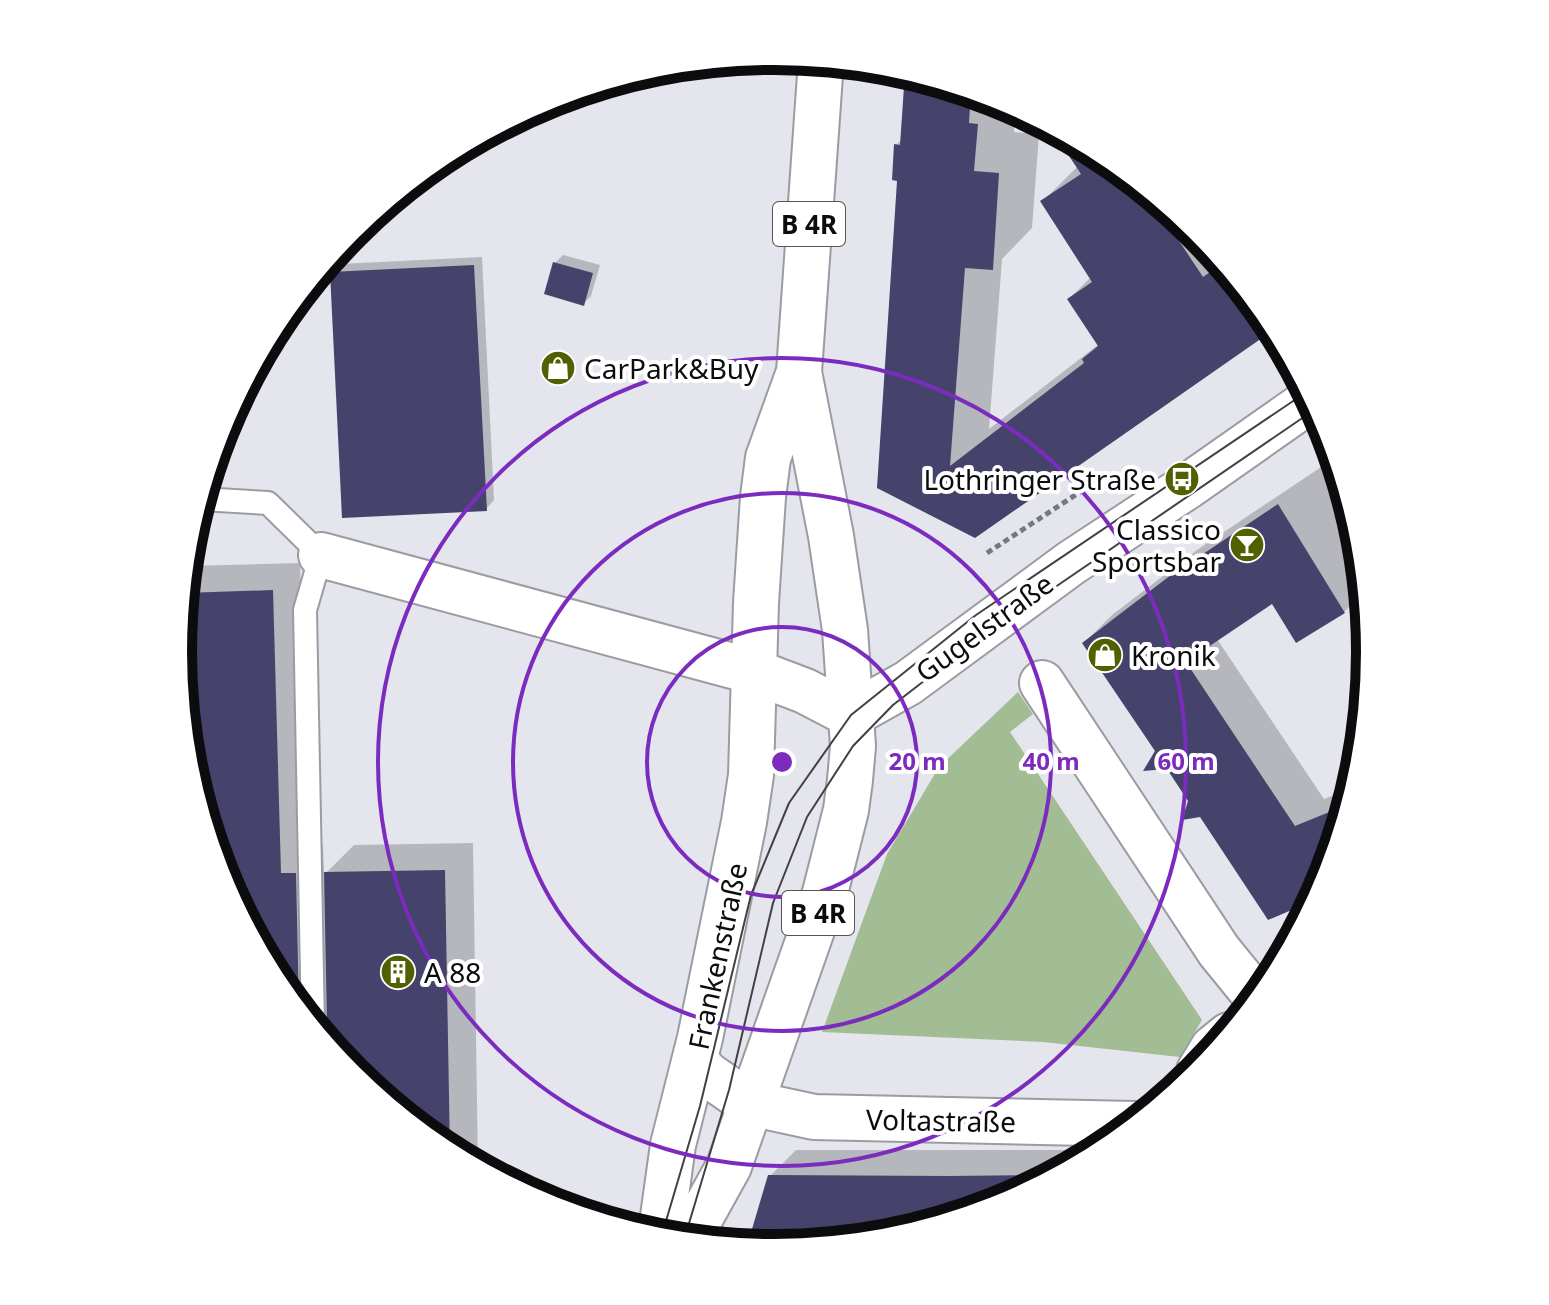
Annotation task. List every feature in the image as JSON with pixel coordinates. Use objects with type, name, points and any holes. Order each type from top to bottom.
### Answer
[{"type":"main road","name":"Frankenstraße","points":[[694,1229],[729,1166],[834,863],[848,795],[853,746],[845,630],[834,551],[799,372],[820,72]]},
{"type":"main road","name":"Frankenstraße","points":[[662,1224],[673,1145],[695,1061],[744,822],[751,775],[756,603],[768,458],[799,372]]},
{"type":"main road","name":"Gugelstraße","points":[[851,715],[908,683],[1071,563],[1302,406]]},
{"type":"main road","points":[[321,555],[755,672],[805,691],[851,715]]},
{"type":"main road","points":[[1042,683],[1219,951],[1250,989]]},
{"type":"main road","points":[[695,1061],[707,1074],[749,1103]]},
{"type":"main road","name":"Voltastraße","points":[[749,1103],[814,1117],[1117,1124]]},
{"type":"lane","points":[[213,500],[268,503],[321,555],[305,610],[313,1008]]},
{"type":"path","points":[[987,553],[1086,488]]},
{"type":"green space","points":[[1018,692],[1033,714],[1010,732],[1202,1020],[1180,1057],[1043,1042],[822,1032],[887,854],[939,767]]},
{"type":"building","points":[[904,85],[970,104],[969,123],[978,124],[974,171],[999,173],[993,270],[965,268],[950,466],[1084,363],[1082,359],[1098,346],[1067,299],[1092,282],[1040,201],[1081,174],[1062,146],[1129,190],[1159,215],[1203,277],[1213,270],[1264,337],[975,538],[877,488],[897,181],[892,180],[894,144],[900,145]]},
{"type":"building","points":[[553,262],[593,273],[584,306],[544,294]]},
{"type":"building","points":[[474,265],[487,511],[342,518],[330,276],[334,272]]},
{"type":"building","points":[[1278,504],[1345,613],[1296,643],[1272,604],[1186,662],[1295,826],[1335,810],[1313,875],[1298,907],[1268,920],[1200,817],[1182,820],[1188,801],[1167,769],[1143,771],[1155,751],[1082,643],[1167,578]]},
{"type":"building","points":[[273,590],[281,873],[296,873],[299,988],[252,910],[236,875],[212,803],[203,766],[193,691],[195,593]]},
{"type":"building","name":"A 88","points":[[445,870],[450,1136],[390,1090],[327,1025],[324,872]]},
{"type":"building","points":[[768,1175],[1032,1175],[962,1204],[888,1224],[813,1234],[750,1234]]},
{"type":"tram line","points":[[665,1225],[700,1106],[751,895],[789,803],[851,715],[976,615],[1298,398]]},
{"type":"tram line","points":[[688,1228],[729,1090],[773,903],[807,817],[853,746],[893,705],[969,646],[1306,415]]},
{"type":"place","name":"CarPark&Buy","points":[[558,368]]},
{"type":"place","name":"Lothringer Straße","points":[[1182,479]]},
{"type":"place","name":"Classico Sportsbar","points":[[1247,545]]},
{"type":"place","name":"Kronik","points":[[1105,655]]},
{"type":"place","name":"A 88","points":[[398,972]]}]
